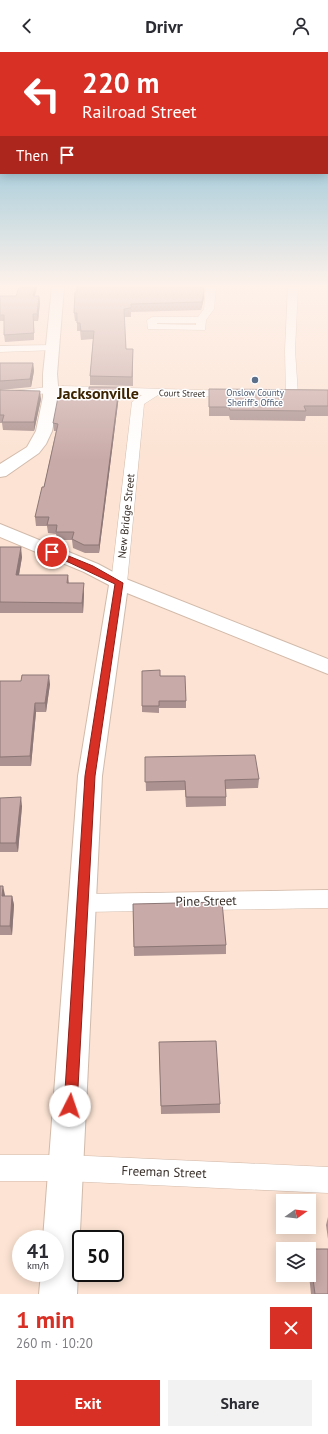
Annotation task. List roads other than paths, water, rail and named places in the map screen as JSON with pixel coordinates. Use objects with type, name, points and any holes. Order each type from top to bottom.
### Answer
[{"type":"main road","points":[[0,472],[26,456],[38,444],[44,431],[44,391],[50,374],[52,345]]},
{"type":"main road","points":[[0,530],[90,568],[119,583],[328,667]]},
{"type":"main road","name":"New Bridge Street","points":[[58,1294],[90,776],[119,583]]},
{"type":"street","points":[[290,345],[292,395]]},
{"type":"street","points":[[0,349],[52,348]]},
{"type":"street","name":"Court Street","points":[[0,389],[44,391]]},
{"type":"street","name":"Court Street","points":[[0,394],[28,394],[63,389],[246,394]]},
{"type":"street","name":"New Bridge Street","points":[[119,583],[138,402],[154,392]]},
{"type":"street","points":[[276,394],[306,395]]},
{"type":"street","name":"Pine Street","points":[[83,903],[328,899]]},
{"type":"street","name":"Freeman Street","points":[[0,1168],[66,1168],[328,1180]]},
{"type":"place","name":"Onslow County Sheriff's Office","points":[[255,380]]},
{"type":"district","name":"Jacksonville","points":[[98,393]]}]
